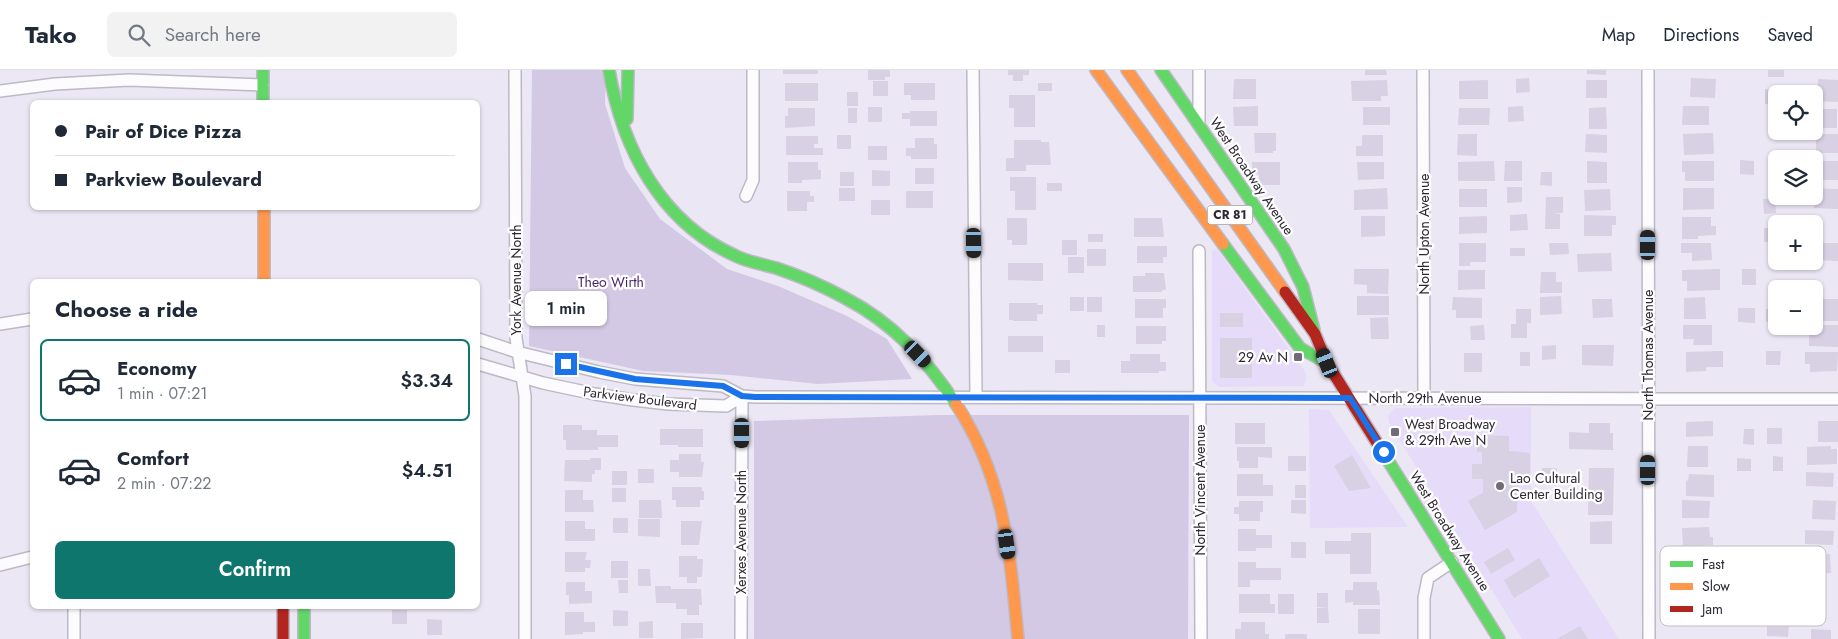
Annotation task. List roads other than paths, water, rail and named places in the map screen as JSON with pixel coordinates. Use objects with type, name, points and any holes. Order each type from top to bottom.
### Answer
[{"type":"street","points":[[263,70],[263,100]]},
{"type":"street","name":"York Avenue North","points":[[515,70],[516,338],[525,396],[525,639]]},
{"type":"street","points":[[610,70],[627,139],[642,172],[678,221],[703,239],[735,256],[811,282],[845,298],[876,316],[905,340],[931,367],[975,438],[994,481],[1004,526],[1012,578],[1018,639]]},
{"type":"street","points":[[627,139],[628,70]]},
{"type":"street","points":[[746,196],[753,180],[753,70]]},
{"type":"street","points":[[973,70],[976,397]]},
{"type":"street","name":"West Broadway Avenue","points":[[1096,70],[1300,348],[1327,363]]},
{"type":"street","name":"West Broadway Avenue","points":[[1127,70],[1315,334]]},
{"type":"street","name":"West Broadway Avenue","points":[[1161,70],[1284,249],[1303,288],[1315,334],[1327,363],[1499,639]]},
{"type":"street","points":[[1199,70],[1199,125]]},
{"type":"street","name":"North Upton Avenue","points":[[1423,70],[1424,398]]},
{"type":"street","name":"North Thomas Avenue","points":[[1648,70],[1649,639]]},
{"type":"street","points":[[0,91],[55,84],[129,80],[263,85]]},
{"type":"street","points":[[264,210],[264,279]]},
{"type":"street","name":"North Vincent Avenue","points":[[1199,251],[1201,639]]},
{"type":"street","points":[[0,324],[30,319]]},
{"type":"street","name":"Parkview Boulevard","points":[[480,341],[517,352],[635,379],[723,386],[742,396]]},
{"type":"street","name":"Parkview Boulevard","points":[[480,365],[543,383],[595,394],[668,404],[726,406],[742,396]]},
{"type":"street","name":"North 29th Avenue","points":[[742,396],[1838,399]]},
{"type":"street","name":"Xerxes Avenue North","points":[[741,639],[742,396]]},
{"type":"street","points":[[0,565],[30,558]]},
{"type":"street","points":[[1424,639],[1424,598],[1428,578],[1452,562]]},
{"type":"street","points":[[74,609],[74,639]]},
{"type":"street","points":[[283,609],[283,639]]},
{"type":"street","points":[[304,609],[304,639]]},
{"type":"place","name":"29 Av N","points":[[1298,357]]},
{"type":"place","name":"West Broadway & 29th Ave N","points":[[1395,432]]},
{"type":"place","name":"Lao Cultural Center Building","points":[[1500,486]]},
{"type":"park label","name":"Theo Wirth","points":[[611,282]]}]
